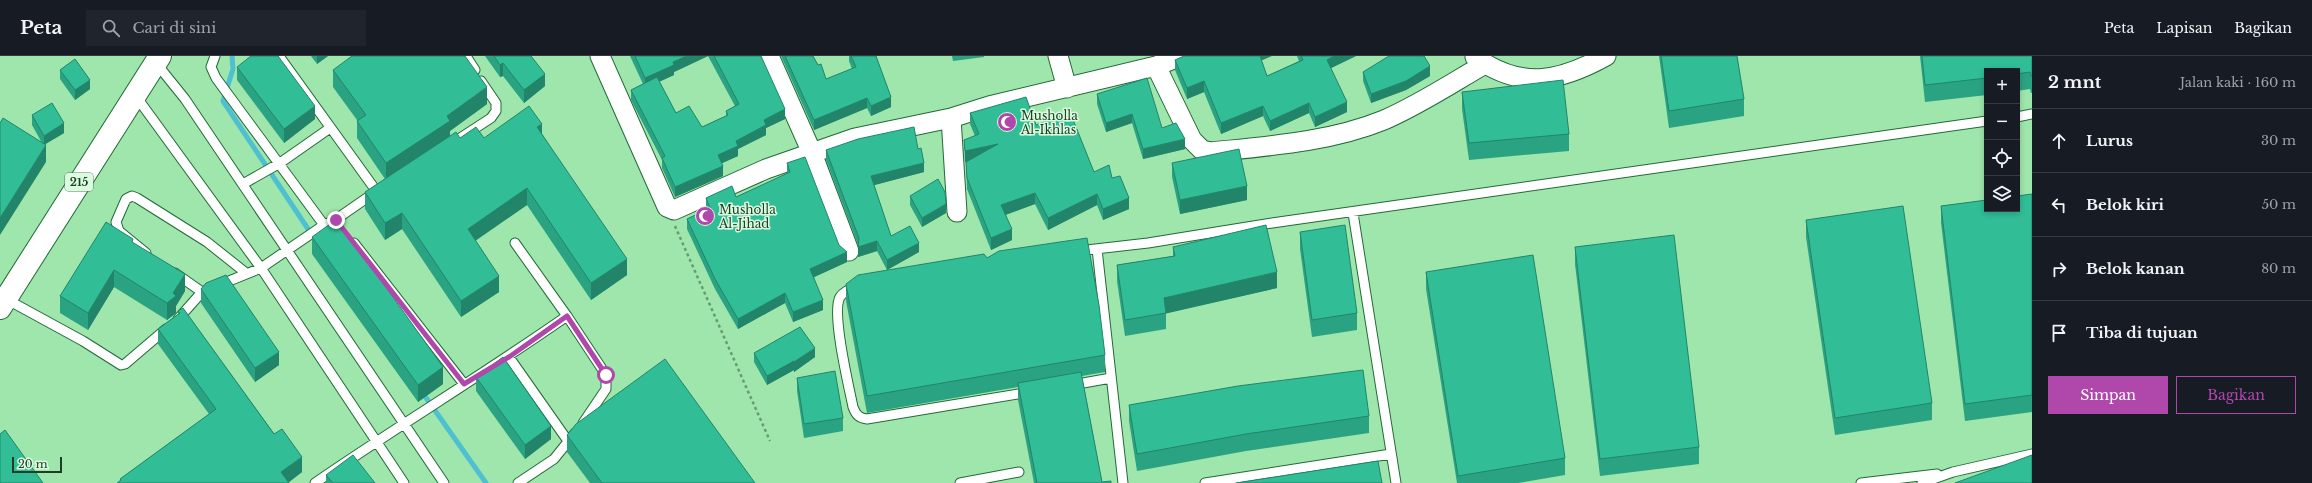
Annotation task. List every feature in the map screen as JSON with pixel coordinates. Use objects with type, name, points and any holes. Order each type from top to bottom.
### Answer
[{"type":"main road","name":"215","points":[[3,303],[134,94],[158,59]]},
{"type":"street","points":[[600,56],[667,207],[676,209],[766,169],[856,138],[950,118],[1066,88],[1145,64],[1182,56]]},
{"type":"street","points":[[770,56],[812,153],[849,251]]},
{"type":"street","points":[[1058,56],[1066,88]]},
{"type":"street","points":[[1145,64],[1192,140],[1202,150],[1211,152],[1333,135],[1384,120],[1421,102],[1479,60],[1512,75],[1538,79],[1558,77],[1574,73],[1606,56]]},
{"type":"street","points":[[950,118],[957,212]]},
{"type":"lane","points":[[215,56],[211,67],[212,72],[324,225]]},
{"type":"lane","points":[[3,303],[82,341],[121,365],[125,364],[186,317],[202,292],[261,268],[324,225],[340,226],[380,190],[330,128],[279,56]]},
{"type":"lane","points":[[444,148],[491,118],[496,111],[496,104],[466,56]]},
{"type":"lane","points":[[158,59],[444,483]]},
{"type":"lane","points":[[134,94],[261,268],[404,483]]},
{"type":"lane","points":[[2020,116],[2032,114]]},
{"type":"lane","points":[[1068,252],[1148,243],[1272,222],[1353,212],[1984,121]]},
{"type":"lane","points":[[243,184],[280,163],[330,128]]},
{"type":"lane","points":[[157,260],[117,228],[116,222],[126,199],[132,196],[207,242],[246,273]]},
{"type":"lane","points":[[1353,212],[1396,483]]},
{"type":"lane","points":[[340,226],[464,384]]},
{"type":"lane","points":[[515,243],[603,368],[607,384],[606,389],[589,416],[554,458],[518,483]]},
{"type":"lane","points":[[1097,249],[1123,483]]},
{"type":"lane","points":[[169,269],[202,292]]},
{"type":"lane","points":[[866,285],[845,291],[840,297],[836,313],[853,407],[855,413],[861,418],[868,419],[1041,390]]},
{"type":"lane","points":[[315,483],[464,384],[509,357],[567,316]]},
{"type":"lane","points":[[509,357],[568,441]]},
{"type":"lane","points":[[1064,386],[1112,378]]},
{"type":"lane","points":[[1205,483],[1391,454]]},
{"type":"lane","points":[[1861,483],[1953,472],[2032,454]]},
{"type":"lane","points":[[960,483],[1019,472]]},
{"type":"lane","points":[[1922,483],[1953,472]]},
{"type":"path","points":[[667,207],[770,441]]},
{"type":"building","points":[[251,56],[278,56],[315,106],[284,129],[237,67]]},
{"type":"building","points":[[352,56],[465,56],[487,87],[447,116],[450,121],[386,163],[357,121],[366,115],[333,70]]},
{"type":"building","points":[[494,56],[531,56],[545,74],[524,90],[503,63],[500,65]]},
{"type":"building","points":[[635,56],[687,56],[673,62],[674,65],[645,78]]},
{"type":"building","points":[[714,56],[761,56],[785,109],[764,120],[766,125],[736,141],[738,146],[718,155],[723,166],[675,187],[662,158],[665,156],[631,90],[657,77],[676,113],[689,106],[702,127],[728,115],[726,111],[739,104]]},
{"type":"building","points":[[785,56],[813,56],[818,65],[821,64],[826,79],[856,67],[851,56],[876,56],[891,97],[871,106],[867,98],[814,120]]},
{"type":"building","points":[[1184,56],[1260,56],[1267,76],[1303,60],[1301,56],[1334,56],[1327,60],[1347,102],[1315,117],[1309,103],[1270,121],[1263,106],[1221,123],[1204,81],[1187,88],[1175,60]]},
{"type":"building","points":[[1389,56],[1424,56],[1430,66],[1406,81],[1371,94],[1363,72]]},
{"type":"building","points":[[1661,56],[1737,56],[1744,99],[1669,111]]},
{"type":"building","points":[[1922,56],[2032,56],[2032,76],[2030,72],[2020,74],[2020,68],[1984,68],[1984,78],[1925,85]]},
{"type":"building","points":[[75,59],[90,80],[75,90],[60,70]]},
{"type":"building","points":[[1147,78],[1162,128],[1176,123],[1185,139],[1143,149],[1132,114],[1106,123],[1097,94]]},
{"type":"building","points":[[1563,80],[1569,134],[1469,143],[1462,92]]},
{"type":"building","points":[[1026,97],[1036,125],[1070,112],[1094,172],[1109,165],[1112,178],[1120,176],[1129,198],[1103,209],[1097,194],[1048,218],[1035,193],[1001,205],[1012,229],[991,238],[967,178],[966,162],[998,144],[965,151],[964,140],[979,134],[970,113]]},
{"type":"building","points":[[52,103],[64,123],[44,136],[32,115]]},
{"type":"building","points":[[529,106],[542,124],[537,127],[627,259],[591,283],[527,188],[468,229],[499,276],[461,301],[402,213],[385,223],[365,192],[456,132],[460,138],[476,127],[484,138]]},
{"type":"building","points":[[3,118],[46,145],[0,218],[0,123]]},
{"type":"building","points":[[914,127],[918,149],[921,148],[924,163],[871,176],[891,236],[910,226],[919,243],[887,260],[877,241],[858,247],[859,238],[826,150],[858,139]]},
{"type":"building","points":[[1239,149],[1247,186],[1180,200],[1172,163]]},
{"type":"building","points":[[805,157],[839,245],[847,252],[810,269],[823,300],[793,312],[785,293],[738,319],[715,279],[687,219],[710,208],[706,198],[732,186],[736,197],[790,172],[787,163]]},
{"type":"building","points":[[938,179],[945,192],[946,204],[922,218],[910,196]]},
{"type":"building","points":[[2032,194],[2032,395],[1965,404],[1941,206],[1984,200],[1984,212],[2020,212],[2020,196]]},
{"type":"building","points":[[1903,206],[1932,403],[1835,418],[1806,220]]},
{"type":"building","points":[[337,219],[443,367],[418,385],[312,237]]},
{"type":"building","points":[[106,222],[133,239],[132,242],[185,274],[173,293],[176,296],[167,303],[114,270],[88,313],[60,296]]},
{"type":"building","points":[[1266,225],[1277,272],[1164,298],[1166,313],[1125,320],[1117,265],[1175,256],[1173,247]]},
{"type":"building","points":[[1345,225],[1357,313],[1312,320],[1300,232]]},
{"type":"building","points":[[1674,235],[1699,447],[1600,459],[1575,247]]},
{"type":"building","points":[[1087,238],[1099,305],[1105,355],[867,396],[846,284],[858,275],[984,254],[987,258],[999,251]]},
{"type":"building","points":[[1533,255],[1565,458],[1458,476],[1426,272]]},
{"type":"building","points":[[226,275],[279,352],[255,368],[201,289],[206,283]]},
{"type":"building","points":[[183,308],[274,434],[282,429],[302,457],[281,472],[289,483],[117,483],[121,480],[120,479],[216,409],[158,329],[180,313],[178,311]]},
{"type":"building","points":[[800,327],[815,348],[794,362],[767,376],[754,353]]},
{"type":"building","points":[[503,357],[551,426],[525,445],[476,377]]},
{"type":"building","points":[[665,359],[755,483],[602,483],[567,435],[576,424]]},
{"type":"building","points":[[1363,370],[1369,416],[1246,434],[1137,454],[1129,405],[1238,386]]},
{"type":"building","points":[[835,371],[843,418],[804,424],[797,378]]},
{"type":"building","points":[[1081,372],[1102,482],[1111,481],[1111,483],[1037,483],[1018,383]]},
{"type":"building","points":[[5,430],[43,483],[0,483],[0,434]]},
{"type":"building","points":[[353,455],[375,483],[333,483],[326,475]]},
{"type":"building","points":[[2032,455],[2032,483],[1955,483]]},
{"type":"building","points":[[1378,461],[1382,483],[1236,483]]},
{"type":"waterway","points":[[232,56],[233,69],[223,101],[312,235]]},
{"type":"waterway","points":[[422,392],[486,483]]},
{"type":"place","name":"Musholla Al-Ikhlas","points":[[1007,122]]},
{"type":"place","name":"Musholla Al-Jihad","points":[[705,216]]},
{"type":"route","points":[[336,220],[464,384],[509,357],[567,316],[603,368],[606,375]]}]
